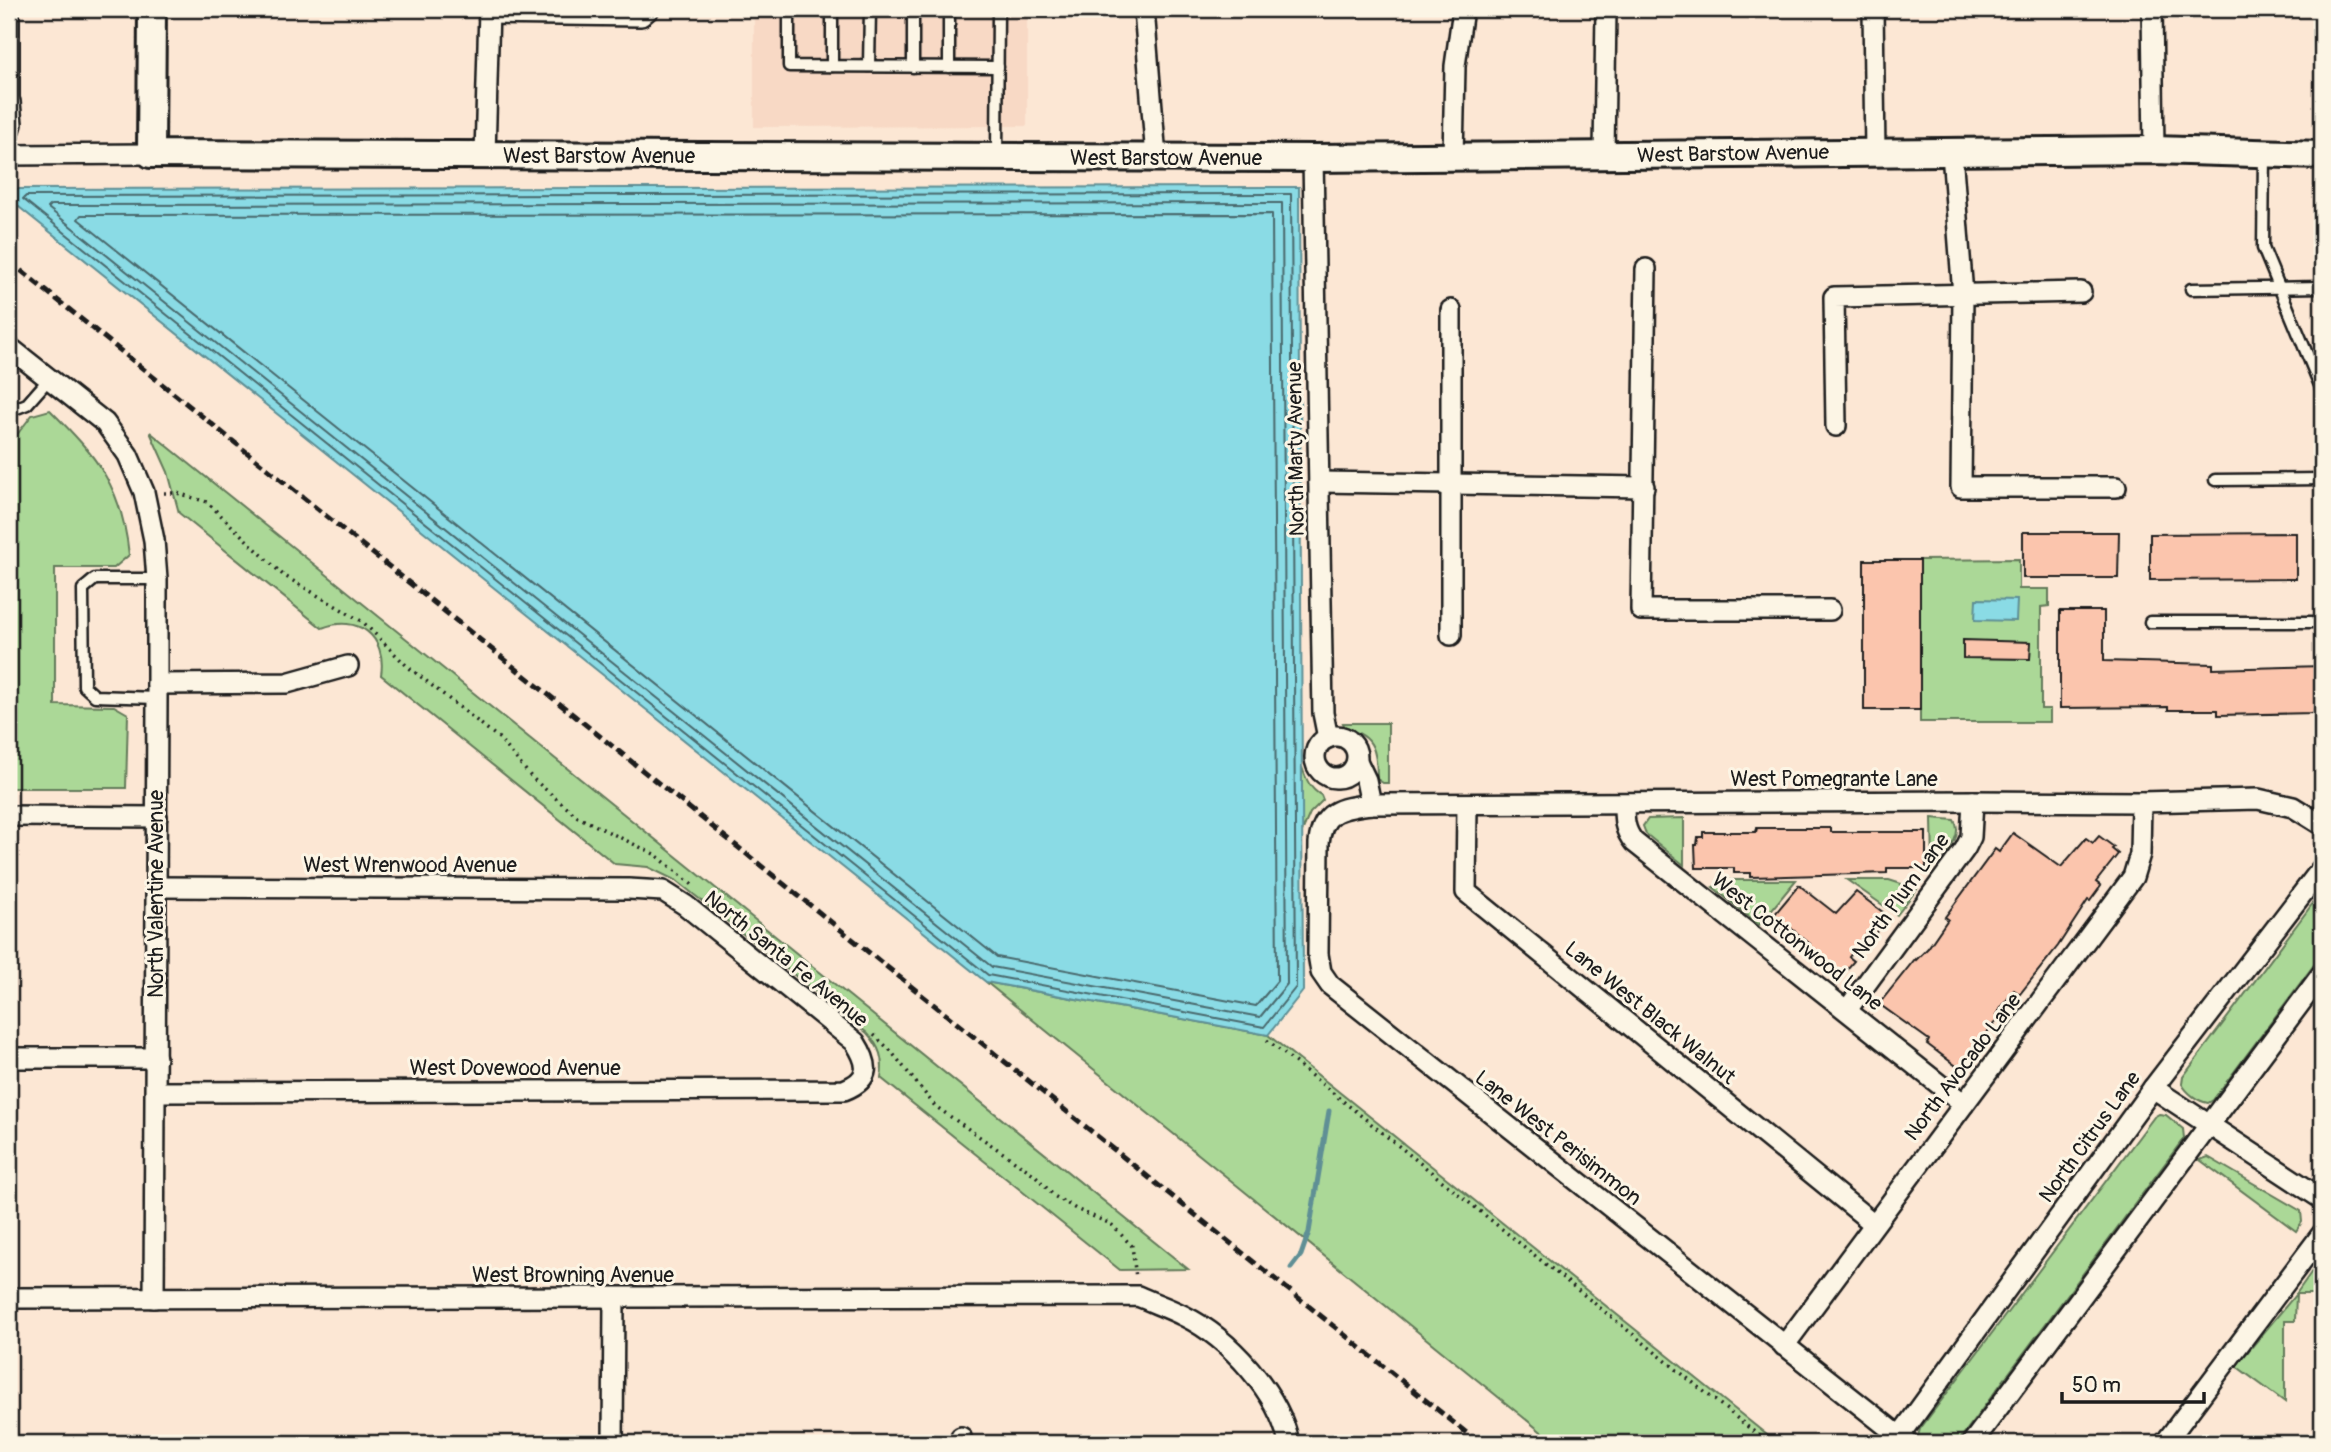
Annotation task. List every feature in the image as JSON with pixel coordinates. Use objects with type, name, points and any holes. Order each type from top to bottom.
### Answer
[{"type":"street","points":[[9,9],[9,102],[12,124],[9,133]]},
{"type":"street","points":[[151,155],[152,9]]},
{"type":"street","points":[[485,155],[489,11],[641,16],[649,9]]},
{"type":"street","points":[[1144,9],[1156,158]]},
{"type":"street","points":[[1453,157],[1455,66],[1463,9]]},
{"type":"street","points":[[1604,155],[1606,9]]},
{"type":"street","points":[[1873,9],[1875,153]]},
{"type":"street","points":[[2152,9],[2154,150]]},
{"type":"street","name":"West Barstow Avenue","points":[[9,155],[1313,158],[2154,150],[2322,155]]},
{"type":"street","points":[[1952,153],[1963,295],[1961,487],[2116,486]]},
{"type":"street","name":"North Marty Avenue","points":[[1313,158],[1323,713],[1328,738],[1320,744],[1315,757],[1316,765],[1325,776],[1341,808]]},
{"type":"street","points":[[1646,269],[1641,610],[1830,610]]},
{"type":"street","points":[[1836,426],[1834,297],[2081,292]]},
{"type":"street","points":[[1451,310],[1451,635]]},
{"type":"street","points":[[9,347],[49,379]]},
{"type":"street","name":"North Valentine Avenue","points":[[49,379],[105,424],[128,455],[144,492],[154,540],[157,579],[154,1298]]},
{"type":"street","points":[[1320,482],[1644,486]]},
{"type":"street","points":[[157,691],[286,683],[348,666]]},
{"type":"street","points":[[1325,776],[1345,777],[1355,768],[1358,754],[1352,742],[1339,736],[1328,738]]},
{"type":"street","points":[[1357,761],[1366,780],[1371,804]]},
{"type":"street","name":"West Pomegrante Lane","points":[[1341,808],[1371,804],[2141,802],[2258,799],[2293,807],[2322,825]]},
{"type":"street","name":"North Plum Lane","points":[[1847,1010],[1965,849],[1971,837],[1973,801]]},
{"type":"street","name":"North Avocado Lane","points":[[1784,1346],[2133,877],[2140,854],[2141,802]]},
{"type":"street","name":"West Cottonwood Lane","points":[[1624,804],[1624,825],[1634,842],[1964,1104]]},
{"type":"street","name":"Lane West Black Walnut","points":[[1467,805],[1466,892],[1874,1224]]},
{"type":"street","name":"Lane West Perisimmon","points":[[1341,808],[1327,818],[1320,829],[1319,843],[1318,954],[1321,972],[1330,985],[1904,1440]]},
{"type":"street","points":[[9,816],[157,817]]},
{"type":"street","name":"North Citrus Lane","points":[[1904,1440],[2153,1088],[2322,868]]},
{"type":"street","name":"West Wrenwood Avenue","points":[[156,887],[663,891]]},
{"type":"street","name":"North Santa Fe Avenue","points":[[663,891],[685,905],[855,1042],[864,1057],[866,1072]]},
{"type":"street","points":[[1972,1443],[2322,974]]},
{"type":"street","points":[[9,1058],[156,1058]]},
{"type":"street","name":"West Dovewood Avenue","points":[[156,1092],[844,1090],[858,1084],[866,1072]]},
{"type":"street","points":[[2153,1088],[2322,1199]]},
{"type":"street","points":[[2165,1443],[2322,1234]]},
{"type":"street","name":"West Browning Avenue","points":[[9,1298],[1138,1296],[1185,1317],[1220,1340],[1248,1367],[1269,1397],[1287,1433],[1289,1443]]},
{"type":"street","points":[[613,1443],[614,1298]]},
{"type":"lane","points":[[789,9],[789,66],[998,68]]},
{"type":"lane","points":[[832,9],[832,66]]},
{"type":"lane","points":[[869,66],[870,9]]},
{"type":"lane","points":[[913,9],[913,67]]},
{"type":"lane","points":[[949,9],[949,67]]},
{"type":"lane","points":[[998,9],[998,157]]},
{"type":"lane","points":[[2264,154],[2263,248],[2322,390]]},
{"type":"lane","points":[[2191,289],[2322,287]]},
{"type":"lane","points":[[9,411],[27,404],[49,379]]},
{"type":"lane","points":[[2215,480],[2322,479]]},
{"type":"lane","points":[[157,579],[95,579],[83,589],[84,686],[96,696],[157,691]]},
{"type":"lane","points":[[2150,622],[2322,622]]},
{"type":"path","points":[[1267,1040],[1768,1443]]},
{"type":"shaded area","points":[[754,9],[1027,9],[1027,126],[754,127]]},
{"type":"green space","points":[[50,410],[94,458],[104,474],[120,510],[129,555],[114,568],[55,568],[55,705],[114,706],[128,714],[126,788],[9,788],[9,445],[32,415]]},
{"type":"green space","points":[[150,432],[1188,1269],[1120,1270],[881,1078],[880,1054],[867,1033],[677,881],[648,867],[615,864],[381,675],[379,649],[367,632],[358,626],[347,624],[322,628],[179,513],[168,472]]},
{"type":"green space","points":[[2019,559],[2019,589],[2049,589],[2049,606],[2041,607],[2041,709],[2050,709],[2050,722],[1920,722],[1920,560]]},
{"type":"green space","points":[[1343,723],[1388,723],[1388,783],[1377,779],[1375,753],[1369,741],[1346,729]]},
{"type":"green space","points":[[1302,767],[1309,783],[1323,800],[1310,813],[1301,834]]},
{"type":"green space","points":[[1684,818],[1684,865],[1646,834],[1643,826],[1648,819]]},
{"type":"green space","points":[[1932,818],[1954,820],[1957,826],[1952,845],[1933,867]]},
{"type":"green space","points":[[1731,880],[1796,880],[1759,925],[1713,887]]},
{"type":"green space","points":[[1847,880],[1889,880],[1917,889],[1897,915]]},
{"type":"green space","points":[[2322,891],[2322,954],[2213,1100],[2208,1103],[2196,1098],[2182,1084],[2183,1077]]},
{"type":"green space","points":[[986,982],[1268,1035],[1777,1443],[1555,1443]]},
{"type":"green space","points":[[2159,1114],[2166,1115],[2183,1129],[2184,1138],[1957,1443],[1923,1443],[1918,1436],[1920,1429],[2154,1117]]},
{"type":"green space","points":[[2208,1157],[2301,1211],[2302,1222],[2296,1231],[2200,1160]]},
{"type":"green space","points":[[2322,1257],[2322,1294],[2296,1294]]},
{"type":"green space","points":[[2296,1294],[2295,1321],[2285,1321],[2285,1402],[2236,1366]]},
{"type":"water","points":[[1299,187],[1303,991],[1268,1035],[986,982],[9,199],[9,189]]},
{"type":"water","points":[[1976,599],[2017,600],[2016,621],[1975,620]]},
{"type":"building","points":[[2023,532],[2119,532],[2118,578],[2023,578]]},
{"type":"building","points":[[2296,533],[2296,579],[2150,580],[2150,534]]},
{"type":"building","points":[[1864,560],[1920,560],[1920,710],[1864,710]]},
{"type":"building","points":[[2060,611],[2104,611],[2104,661],[2213,664],[2213,669],[2322,666],[2322,709],[2314,709],[2314,713],[2218,715],[2218,710],[2168,710],[2168,707],[2060,708]]},
{"type":"building","points":[[1963,640],[2031,642],[2030,659],[1963,658]]},
{"type":"building","points":[[1757,828],[1831,828],[1831,832],[1926,832],[1926,868],[1887,868],[1887,873],[1750,877],[1750,873],[1734,873],[1734,868],[1696,868],[1695,845],[1698,837],[1703,837],[1703,832],[1756,832]]},
{"type":"building","points":[[2013,833],[2061,867],[2086,838],[2093,843],[2099,836],[2114,847],[2112,849],[2118,854],[2096,882],[2101,886],[2090,901],[2088,900],[2058,946],[2020,994],[2014,990],[1996,1015],[1999,1017],[1959,1068],[1927,1044],[1929,1040],[1879,1004],[1915,959],[1928,948],[1948,919],[1945,917],[1995,849],[1999,852]]},
{"type":"building","points":[[1799,885],[1836,914],[1856,892],[1888,916],[1873,937],[1867,933],[1849,957],[1854,961],[1843,974],[1807,948],[1810,944],[1788,926],[1783,932],[1769,921]]},
{"type":"waterway","points":[[1291,1268],[1301,1255],[1309,1232],[1329,1111]]},
{"type":"railway","points":[[9,261],[1479,1443]]}]
